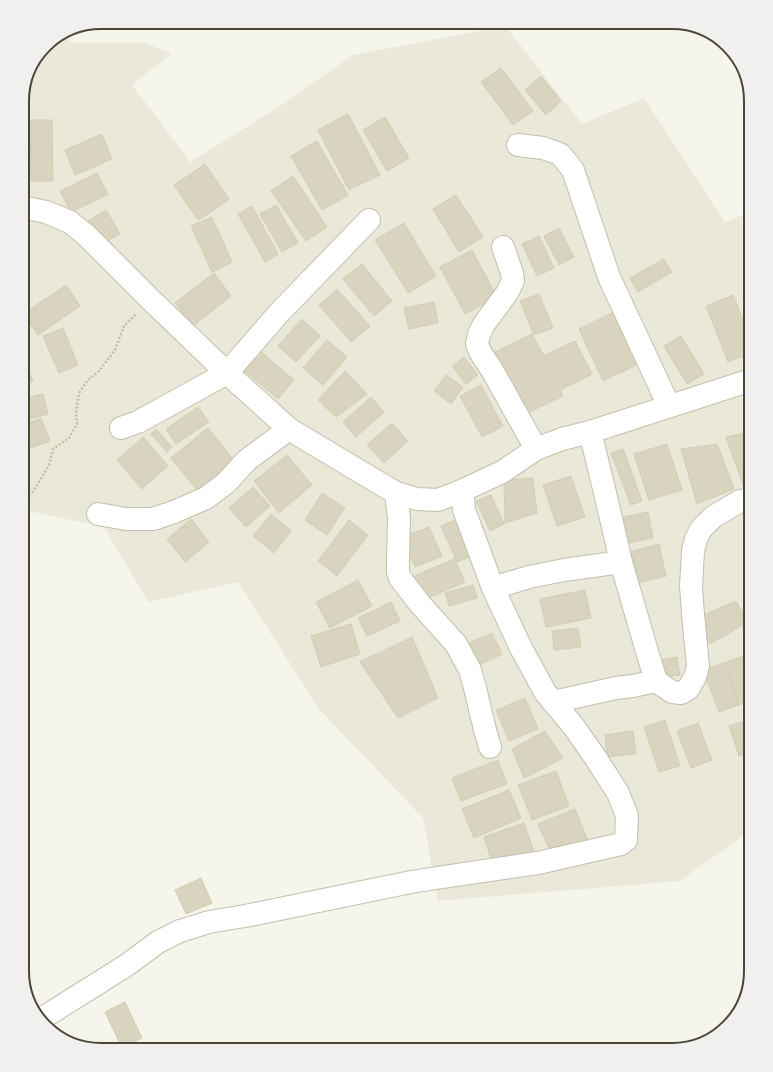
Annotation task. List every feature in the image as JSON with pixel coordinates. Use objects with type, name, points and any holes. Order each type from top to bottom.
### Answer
[{"type":"street","points":[[518,146],[543,148],[560,154],[572,170],[609,277],[669,406]]},
{"type":"street","points":[[29,208],[46,212],[70,222],[86,235],[227,373],[289,429],[396,493],[417,499],[438,500],[502,472],[536,449],[562,439],[590,432],[744,382]]},
{"type":"street","points":[[121,428],[138,422],[227,373],[279,313],[370,220]]},
{"type":"street","points":[[503,247],[512,273],[513,281],[507,293],[484,324],[479,334],[477,344],[480,352],[492,370],[536,449]]},
{"type":"street","points":[[98,514],[126,519],[153,519],[174,512],[206,498],[226,483],[247,460],[289,429]]},
{"type":"street","points":[[590,432],[622,562],[656,681],[672,692],[681,693],[688,689],[695,677],[698,666],[691,586],[693,551],[696,539],[701,529],[713,517],[740,501],[744,500]]},
{"type":"street","points":[[45,1016],[158,942],[180,930],[209,922],[443,876],[538,863],[621,844],[626,840],[627,816],[618,793],[596,757],[546,692],[521,648],[493,588],[464,510],[463,499],[459,492]]},
{"type":"street","points":[[396,493],[399,518],[398,572],[400,578],[420,604],[456,644],[470,670],[476,688],[490,747]]},
{"type":"street","points":[[493,588],[529,577],[592,565],[622,562]]},
{"type":"street","points":[[554,702],[616,688],[656,681]]},
{"type":"path","points":[[29,495],[33,492],[49,465],[53,449],[69,438],[77,424],[76,412],[79,393],[87,381],[99,371],[115,350],[124,326],[150,299]]},
{"type":"shaded area","points":[[489,29],[507,29],[582,124],[644,98],[725,222],[744,215],[744,835],[680,881],[438,901],[423,818],[319,709],[238,582],[148,602],[104,527],[29,511],[29,96],[34,73],[41,61],[53,47],[67,37],[72,43],[143,43],[172,53],[132,85],[190,162],[277,108],[353,55]]},
{"type":"building","points":[[501,68],[533,111],[513,125],[481,82]]},
{"type":"building","points":[[541,76],[561,101],[546,115],[525,90]]},
{"type":"building","points":[[348,114],[380,175],[349,190],[318,130]]},
{"type":"building","points":[[385,117],[409,158],[387,171],[363,130]]},
{"type":"building","points":[[30,120],[52,120],[53,181],[31,181]]},
{"type":"building","points":[[102,134],[112,159],[75,175],[65,150]]},
{"type":"building","points":[[317,141],[348,195],[322,210],[291,156]]},
{"type":"building","points":[[205,164],[229,199],[214,210],[189,175]]},
{"type":"building","points":[[97,173],[108,194],[71,212],[60,191]]},
{"type":"building","points":[[189,175],[214,210],[198,220],[174,185]]},
{"type":"building","points":[[293,176],[327,227],[306,241],[271,191]]},
{"type":"building","points":[[456,195],[483,237],[459,252],[433,209]]},
{"type":"building","points":[[276,205],[298,243],[282,252],[260,214]]},
{"type":"building","points":[[252,206],[278,254],[265,262],[238,214]]},
{"type":"building","points":[[106,210],[120,234],[102,244],[88,221]]},
{"type":"building","points":[[212,217],[232,262],[212,272],[191,226]]},
{"type":"building","points":[[404,223],[436,276],[408,293],[375,240]]},
{"type":"building","points":[[559,228],[574,257],[559,265],[544,236]]},
{"type":"building","points":[[539,236],[554,268],[537,276],[522,244]]},
{"type":"building","points":[[472,250],[497,297],[465,314],[440,267]]},
{"type":"building","points":[[664,259],[672,272],[638,292],[630,278]]},
{"type":"building","points":[[362,264],[392,301],[374,316],[343,279]]},
{"type":"building","points":[[214,273],[231,296],[193,326],[175,303]]},
{"type":"building","points":[[66,285],[80,306],[38,335],[29,322],[29,310]]},
{"type":"building","points":[[337,289],[370,326],[351,342],[319,305]]},
{"type":"building","points":[[539,294],[553,328],[534,335],[520,301]]},
{"type":"building","points":[[733,295],[744,322],[744,356],[728,362],[706,306]]},
{"type":"building","points":[[434,302],[438,323],[409,329],[404,308]]},
{"type":"building","points":[[618,310],[643,362],[603,381],[579,329]]},
{"type":"building","points":[[302,319],[320,336],[296,362],[278,346]]},
{"type":"building","points":[[63,328],[78,365],[59,373],[43,336]]},
{"type":"building","points":[[532,334],[544,356],[575,341],[592,374],[560,390],[563,396],[521,416],[491,354]]},
{"type":"building","points":[[681,336],[704,374],[687,384],[664,346]]},
{"type":"building","points":[[327,340],[347,357],[323,385],[303,368]]},
{"type":"building","points":[[259,350],[294,380],[278,399],[243,370]]},
{"type":"building","points":[[464,357],[478,375],[466,384],[452,366]]},
{"type":"building","points":[[345,371],[367,394],[336,417],[318,400]]},
{"type":"building","points":[[29,372],[33,381],[29,383]]},
{"type":"building","points":[[446,375],[463,387],[451,404],[434,391]]},
{"type":"building","points":[[481,385],[503,426],[482,437],[460,396]]},
{"type":"building","points":[[43,394],[48,414],[29,419],[29,397]]},
{"type":"building","points":[[371,397],[384,412],[356,437],[343,422]]},
{"type":"building","points":[[198,407],[209,422],[176,444],[166,429]]},
{"type":"building","points":[[41,418],[50,441],[29,448],[29,423]]},
{"type":"building","points":[[392,423],[408,441],[384,463],[367,445]]},
{"type":"building","points":[[208,428],[238,465],[201,495],[171,458]]},
{"type":"building","points":[[156,429],[172,447],[167,452],[151,434]]},
{"type":"building","points":[[744,433],[744,487],[726,437]]},
{"type":"building","points":[[143,437],[168,466],[142,489],[117,460]]},
{"type":"building","points":[[667,444],[682,490],[649,500],[634,454]]},
{"type":"building","points":[[717,444],[734,489],[697,504],[681,449]]},
{"type":"building","points":[[623,449],[642,501],[631,505],[611,453]]},
{"type":"building","points":[[287,455],[312,485],[279,513],[254,481]]},
{"type":"building","points":[[571,476],[585,517],[557,526],[543,485]]},
{"type":"building","points":[[533,478],[537,513],[505,523],[504,480]]},
{"type":"building","points":[[253,487],[270,506],[246,527],[229,508]]},
{"type":"building","points":[[322,493],[345,508],[327,535],[305,520]]},
{"type":"building","points":[[491,495],[504,524],[490,531],[476,501]]},
{"type":"building","points":[[648,512],[653,538],[624,544],[618,518]]},
{"type":"building","points":[[271,514],[291,531],[274,553],[253,536]]},
{"type":"building","points":[[460,518],[476,554],[457,562],[441,526]]},
{"type":"building","points":[[191,519],[209,542],[185,562],[167,539]]},
{"type":"building","points":[[349,520],[368,535],[337,576],[318,561]]},
{"type":"building","points":[[429,527],[442,556],[415,567],[403,537]]},
{"type":"building","points":[[659,544],[666,576],[634,584],[626,553]]},
{"type":"building","points":[[454,559],[465,582],[422,601],[412,577]]},
{"type":"building","points":[[358,580],[372,606],[330,628],[316,602]]},
{"type":"building","points":[[473,585],[477,598],[449,606],[445,593]]},
{"type":"building","points":[[585,590],[591,618],[546,627],[540,599]]},
{"type":"building","points":[[736,601],[744,615],[744,624],[710,644],[699,617]]},
{"type":"building","points":[[391,602],[400,621],[367,636],[358,618]]},
{"type":"building","points":[[351,624],[360,654],[321,667],[311,636]]},
{"type":"building","points":[[578,628],[581,647],[554,650],[552,631]]},
{"type":"building","points":[[492,633],[502,654],[477,666],[467,644]]},
{"type":"building","points":[[412,637],[438,698],[398,718],[360,662]]},
{"type":"building","points":[[744,656],[744,703],[739,705],[724,663]]},
{"type":"building","points":[[677,657],[680,675],[657,678],[654,661]]},
{"type":"building","points":[[724,663],[739,705],[719,712],[703,670]]},
{"type":"building","points":[[525,698],[538,729],[509,741],[496,710]]},
{"type":"building","points":[[665,720],[680,766],[659,772],[644,727]]},
{"type":"building","points":[[744,721],[744,755],[739,756],[729,726]]},
{"type":"building","points":[[698,723],[712,760],[691,768],[677,731]]},
{"type":"building","points":[[545,731],[563,758],[524,778],[512,749]]},
{"type":"building","points":[[633,731],[636,754],[607,757],[605,735]]},
{"type":"building","points":[[498,760],[507,784],[461,801],[452,778]]},
{"type":"building","points":[[556,771],[569,806],[532,820],[518,785]]},
{"type":"building","points":[[509,790],[521,818],[474,838],[462,809]]},
{"type":"building","points":[[575,809],[589,843],[553,858],[538,824]]},
{"type":"building","points":[[524,823],[535,855],[494,868],[484,837]]},
{"type":"building","points":[[201,878],[212,903],[186,914],[175,890]]},
{"type":"building","points":[[125,1002],[142,1038],[132,1043],[120,1043],[105,1012]]}]
